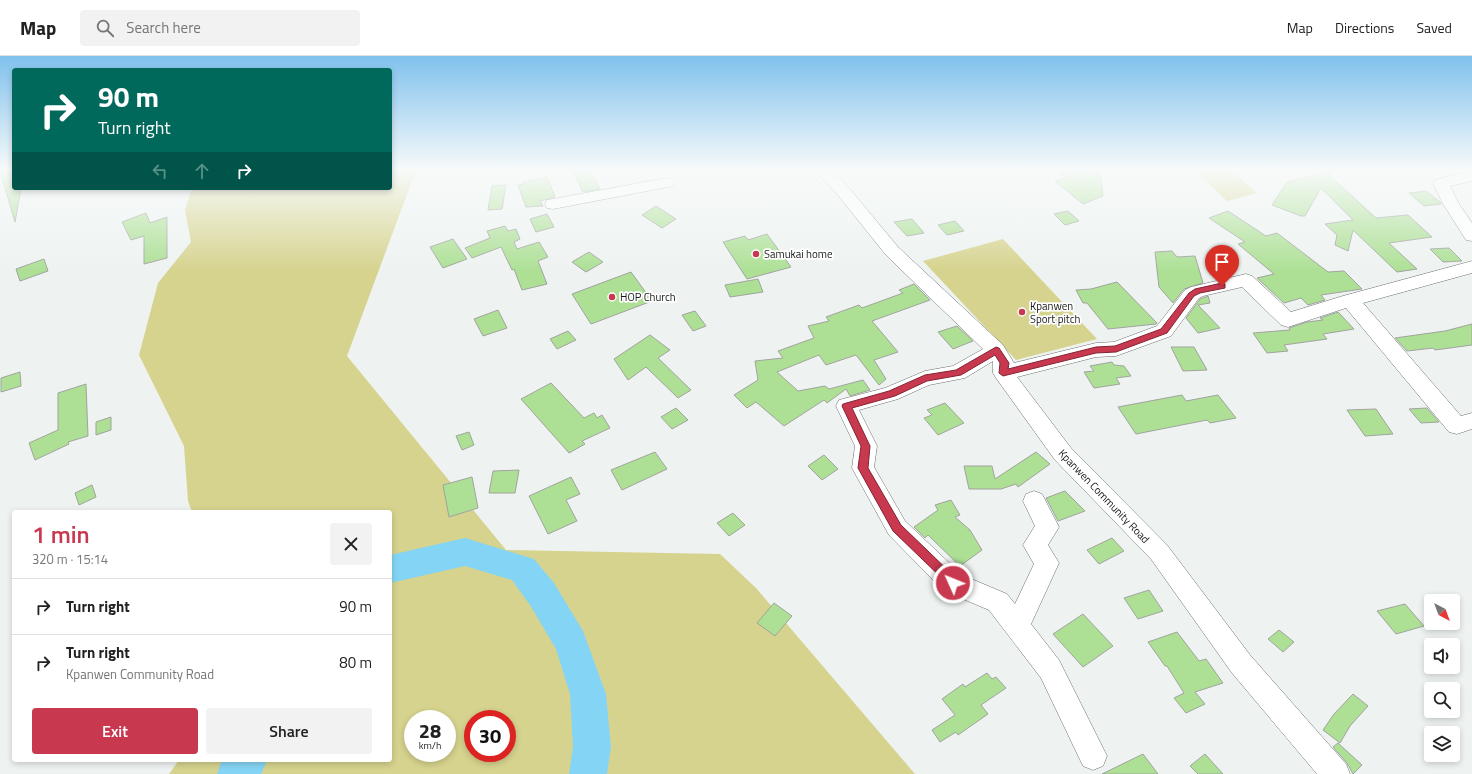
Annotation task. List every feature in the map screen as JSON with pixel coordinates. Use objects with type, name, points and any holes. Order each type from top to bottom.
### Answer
[{"type":"street","name":"Kpanwen Community Road","points":[[853,204],[892,251],[996,350],[1004,363],[1003,373],[1063,454],[1159,552],[1241,664],[1336,774]]},
{"type":"street","points":[[1451,204],[1472,236]]},
{"type":"street","points":[[1003,373],[1096,350],[1116,349],[1164,331],[1192,294],[1198,291],[1246,280],[1288,320],[1350,300],[1472,267]]},
{"type":"street","points":[[1350,300],[1457,426],[1472,422]]},
{"type":"street","points":[[996,350],[958,373],[925,378],[892,394],[846,406],[866,446],[863,468],[897,528],[953,583],[998,602],[1050,669],[1093,756]]},
{"type":"street","points":[[1017,626],[1047,563],[1035,545],[1047,527],[1034,500]]},
{"type":"shaded area","points":[[187,204],[404,204],[347,356],[506,550],[720,554],[756,588],[915,774],[169,774],[178,762],[392,762],[392,510],[191,510],[188,501],[184,446],[139,355],[158,283],[191,242],[185,210]]},
{"type":"shaded area","name":"Kpanwen Sport pitch","points":[[1003,239],[1097,339],[1016,360],[923,261]]},
{"type":"building","points":[[10,204],[18,204],[15,222]]},
{"type":"building","points":[[489,204],[503,204],[502,209],[488,210]]},
{"type":"building","points":[[525,204],[542,204],[543,206],[526,207]]},
{"type":"building","points":[[1273,204],[1312,204],[1305,216],[1301,216],[1272,205]]},
{"type":"building","points":[[1337,204],[1360,204],[1376,218],[1408,215],[1432,237],[1389,243],[1417,269],[1397,272],[1353,230],[1348,251],[1335,245],[1337,235],[1325,224],[1353,220]]},
{"type":"building","points":[[1421,204],[1441,204],[1441,204],[1424,206]]},
{"type":"building","points":[[656,206],[676,219],[662,228],[642,215]]},
{"type":"building","points":[[1068,211],[1079,221],[1065,225],[1054,214]]},
{"type":"building","points":[[1228,211],[1266,236],[1277,233],[1328,272],[1344,271],[1362,289],[1321,295],[1325,300],[1308,305],[1301,298],[1284,303],[1257,278],[1274,274],[1238,244],[1245,242],[1209,218]]},
{"type":"building","points":[[146,213],[150,223],[167,217],[167,258],[144,264],[144,236],[131,240],[122,222]]},
{"type":"building","points":[[547,214],[554,227],[536,232],[530,219]]},
{"type":"building","points":[[912,219],[924,233],[907,236],[894,222]]},
{"type":"building","points":[[955,221],[964,231],[947,235],[938,225]]},
{"type":"building","points":[[505,226],[508,231],[516,229],[520,239],[514,242],[517,249],[539,242],[548,257],[538,261],[547,284],[522,290],[514,269],[512,270],[501,247],[472,258],[465,248],[490,238],[487,231]]},
{"type":"building","name":"Samukai home","points":[[767,234],[791,267],[747,279],[723,242],[745,236],[748,240]]},
{"type":"building","points":[[453,239],[467,259],[443,268],[430,247]]},
{"type":"building","points":[[1449,248],[1462,261],[1443,262],[1430,249]]},
{"type":"building","points":[[1172,251],[1177,257],[1195,256],[1203,283],[1184,289],[1173,303],[1159,287],[1155,252]]},
{"type":"building","points":[[589,252],[603,262],[586,272],[572,262]]},
{"type":"building","points":[[44,259],[48,271],[20,281],[16,269]]},
{"type":"building","name":"HOP Church","points":[[631,272],[652,301],[591,324],[572,294]]},
{"type":"building","points":[[758,279],[763,292],[730,297],[725,285]]},
{"type":"building","points":[[1117,282],[1157,323],[1156,324],[1108,329],[1087,303],[1083,303],[1076,290],[1091,289]]},
{"type":"building","points":[[914,284],[930,300],[872,321],[898,352],[874,360],[886,379],[879,385],[856,355],[826,365],[819,355],[777,372],[798,391],[825,386],[829,389],[863,380],[870,390],[850,396],[846,389],[827,403],[824,400],[784,426],[756,402],[747,408],[734,395],[758,380],[755,361],[783,358],[778,351],[814,338],[808,326],[829,321],[826,317],[859,305],[862,308],[903,293],[899,290]]},
{"type":"building","points":[[1208,296],[1210,303],[1198,305],[1220,328],[1198,333],[1186,318],[1200,299]]},
{"type":"building","points":[[498,310],[507,328],[483,336],[474,319]]},
{"type":"building","points":[[695,311],[706,326],[693,331],[682,315]]},
{"type":"building","points":[[1338,312],[1354,329],[1323,334],[1327,339],[1284,345],[1288,351],[1267,353],[1253,333],[1290,330],[1289,328],[1307,322],[1323,320],[1320,318]]},
{"type":"building","points":[[1472,324],[1472,345],[1435,350],[1433,348],[1407,351],[1395,338],[1445,331]]},
{"type":"building","points":[[957,326],[973,341],[953,349],[938,332]]},
{"type":"building","points":[[568,331],[576,340],[557,349],[550,339]]},
{"type":"building","points":[[650,335],[670,350],[658,358],[691,390],[678,398],[646,367],[628,380],[614,359]]},
{"type":"building","points":[[1171,347],[1194,347],[1207,370],[1183,371]]},
{"type":"building","points":[[1112,362],[1114,365],[1124,366],[1131,376],[1116,378],[1120,384],[1094,388],[1084,372],[1094,371],[1090,366]]},
{"type":"building","points":[[20,372],[21,386],[1,392],[1,378]]},
{"type":"building","points":[[551,383],[584,418],[594,413],[597,418],[602,415],[610,428],[582,441],[585,444],[569,453],[521,399]]},
{"type":"building","points":[[86,384],[88,436],[68,442],[69,444],[35,460],[29,443],[58,430],[58,393]]},
{"type":"building","points":[[1182,395],[1186,401],[1218,395],[1236,418],[1210,423],[1207,420],[1136,434],[1118,407]]},
{"type":"building","points":[[945,403],[964,423],[938,435],[924,418],[932,415],[927,410]]},
{"type":"building","points":[[676,408],[688,420],[672,429],[661,417]]},
{"type":"building","points":[[1427,408],[1439,422],[1421,423],[1409,409]]},
{"type":"building","points":[[1376,409],[1393,434],[1365,436],[1347,410]]},
{"type":"building","points":[[111,417],[111,430],[96,435],[96,422]]},
{"type":"building","points":[[469,432],[474,445],[462,450],[456,436]]},
{"type":"building","points":[[655,452],[667,469],[622,490],[611,470]]},
{"type":"building","points":[[1036,452],[1050,464],[1018,487],[1016,484],[1001,489],[969,489],[964,466],[992,466],[995,479]]},
{"type":"building","points":[[824,455],[838,469],[822,480],[808,466]]},
{"type":"building","points":[[519,470],[515,493],[489,493],[493,471]]},
{"type":"building","points":[[472,477],[478,508],[449,517],[443,485]]},
{"type":"building","points":[[571,477],[580,494],[566,500],[577,521],[548,534],[529,496]]},
{"type":"building","points":[[92,485],[96,497],[79,505],[75,493]]},
{"type":"building","points":[[1065,491],[1085,511],[1058,521],[1046,498]]},
{"type":"building","points":[[951,500],[960,515],[955,517],[970,530],[982,550],[960,566],[928,535],[925,538],[914,527],[938,510],[935,505]]},
{"type":"building","points":[[733,513],[745,525],[729,536],[717,523]]},
{"type":"building","points":[[1112,538],[1124,551],[1099,564],[1087,550]]},
{"type":"building","points":[[1149,590],[1163,611],[1138,619],[1124,598]]},
{"type":"building","points":[[774,603],[792,616],[775,636],[757,623]]},
{"type":"building","points":[[1405,604],[1424,626],[1396,634],[1377,611]]},
{"type":"building","points":[[1083,614],[1113,646],[1083,667],[1053,634]]},
{"type":"building","points":[[1279,630],[1294,642],[1283,652],[1268,639]]},
{"type":"building","points":[[1177,632],[1199,661],[1206,659],[1223,683],[1195,692],[1205,704],[1186,713],[1174,698],[1184,693],[1167,666],[1165,666],[1148,642]]},
{"type":"building","points":[[987,673],[992,679],[996,677],[1006,688],[981,705],[988,714],[958,735],[956,732],[940,742],[932,730],[955,715],[942,699],[963,684],[965,687]]},
{"type":"building","points":[[1353,694],[1368,706],[1350,726],[1340,743],[1323,730],[1334,714]]},
{"type":"building","points":[[1338,743],[1362,765],[1353,774],[1347,763],[1333,747]]},
{"type":"building","points":[[1143,754],[1158,774],[1102,774]]},
{"type":"building","points":[[1205,754],[1223,774],[1198,774],[1190,766]]},
{"type":"waterway","points":[[392,569],[465,552],[523,569],[542,594],[571,643],[588,694],[592,747],[588,774]]},
{"type":"waterway","points":[[236,774],[246,762]]},
{"type":"place","name":"Samukai home","points":[[756,254]]},
{"type":"place","name":"HOP Church","points":[[612,297]]},
{"type":"place","name":"Kpanwen Sport pitch","points":[[1022,312]]},
{"type":"route","points":[[953,583],[897,528],[863,468],[866,446],[846,406],[892,394],[925,378],[958,373],[996,350],[1004,363],[1003,373],[1096,350],[1116,349],[1164,331],[1192,294],[1198,291],[1222,286]]}]
